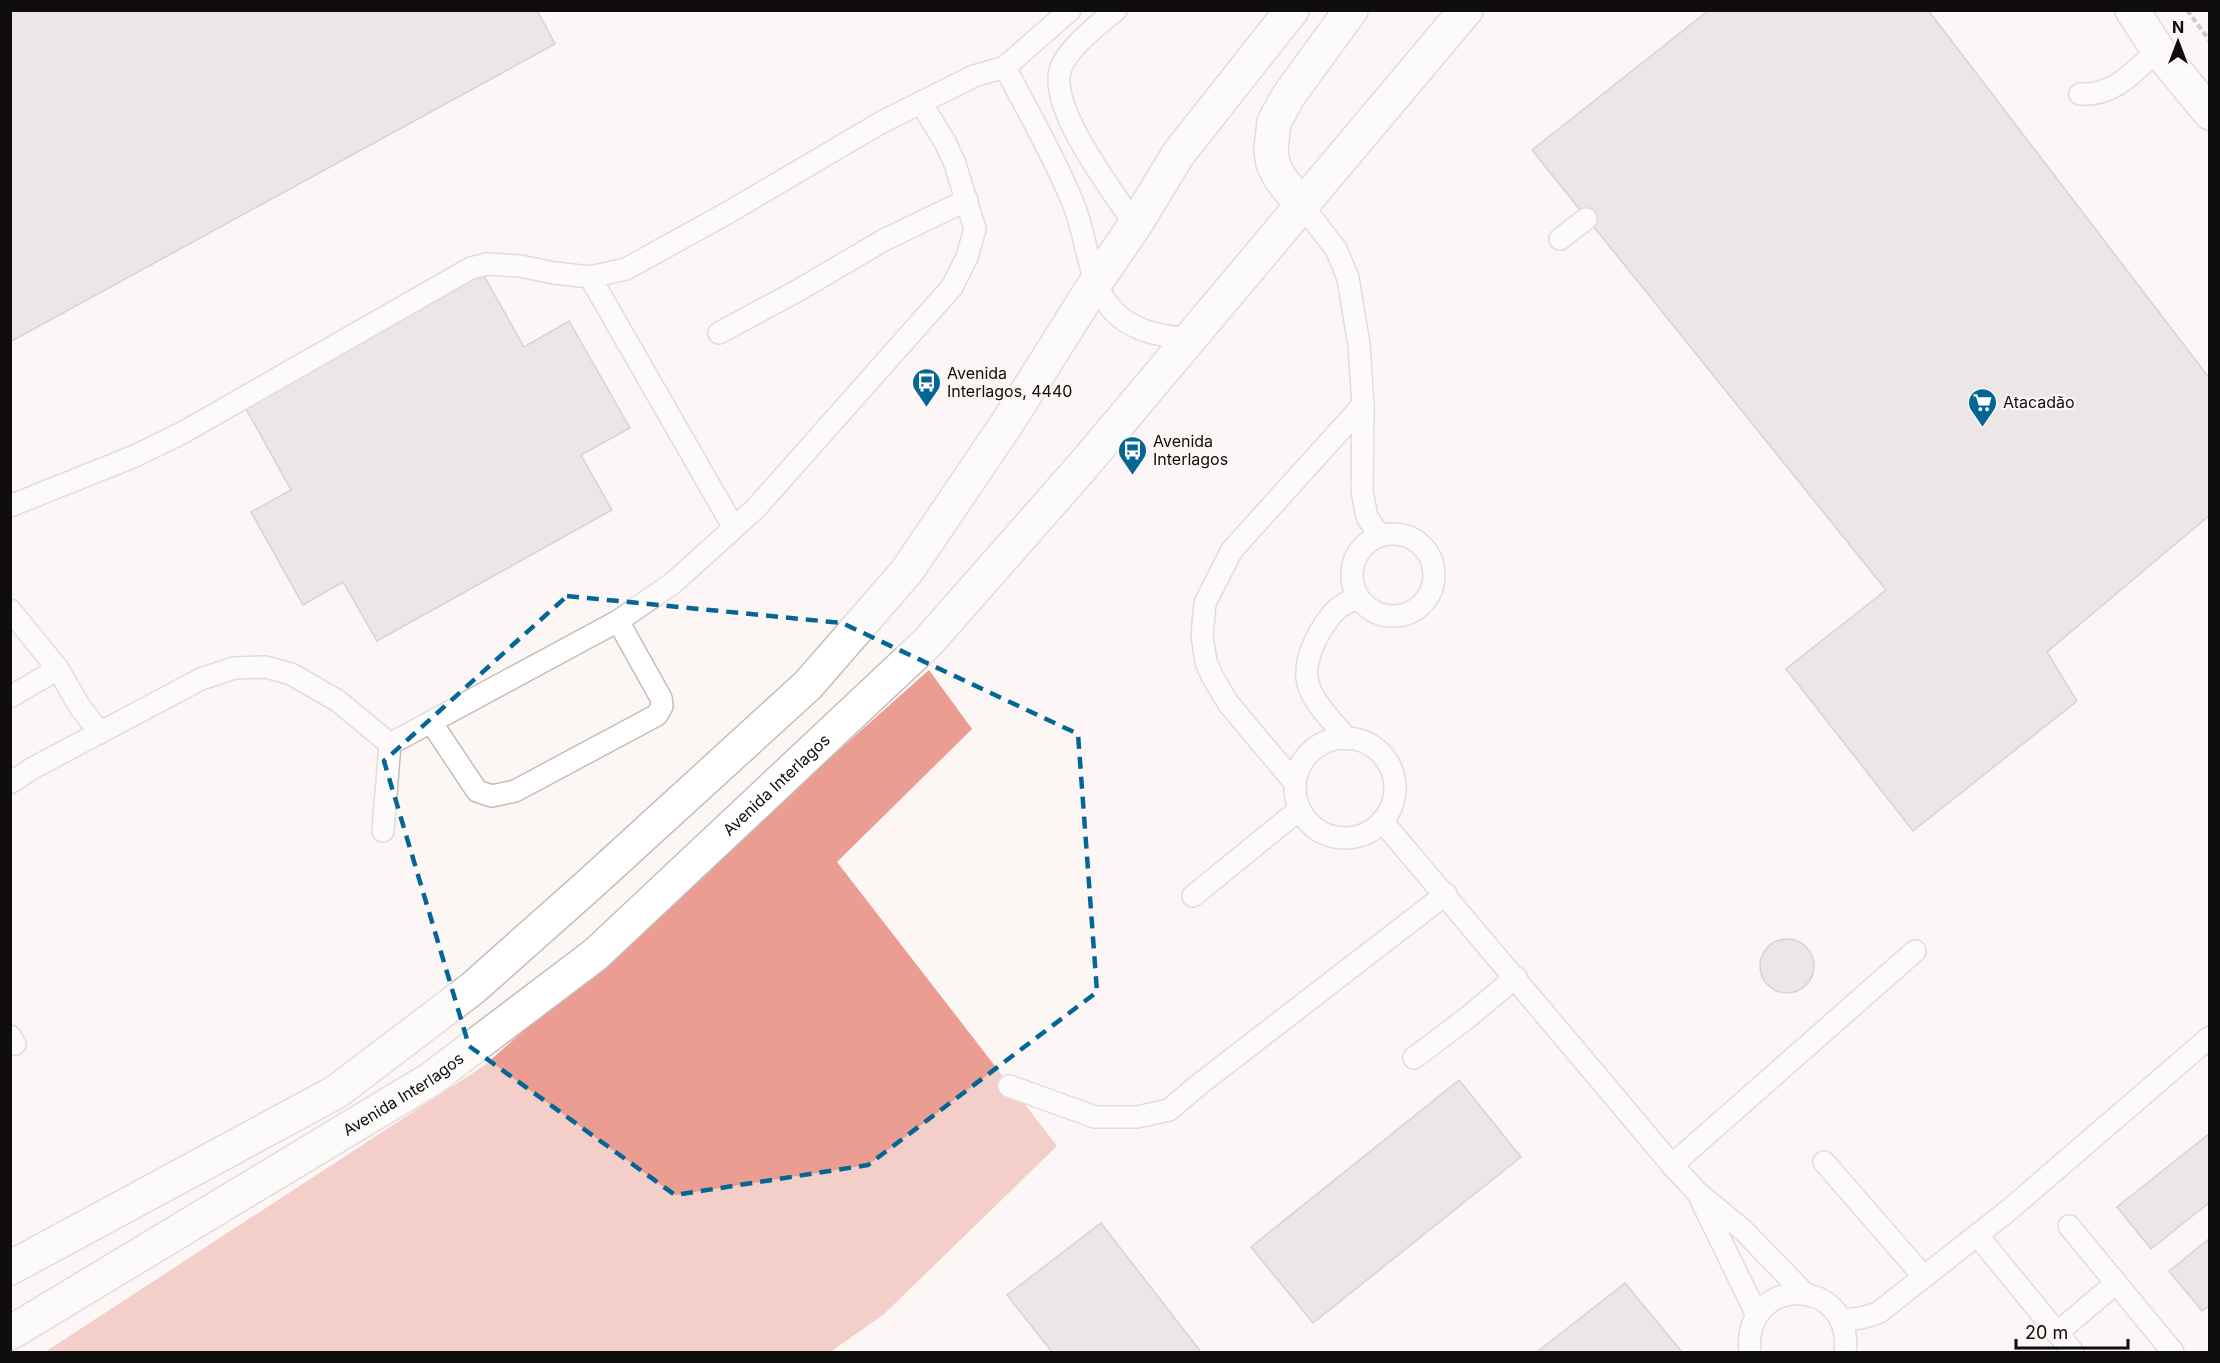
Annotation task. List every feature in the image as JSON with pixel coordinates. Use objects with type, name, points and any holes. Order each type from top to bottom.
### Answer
[{"type":"main road","points":[[10,1268],[336,1092],[473,988],[808,685],[907,571],[1008,422],[1179,153],[1292,10]]},
{"type":"main road","points":[[1301,204],[1280,178],[1273,164],[1271,149],[1274,122],[1289,95],[1351,10]]},
{"type":"main road","name":"Avenida Interlagos","points":[[10,1333],[431,1078],[596,954],[928,642],[1082,467],[1466,10]]},
{"type":"main road","points":[[2132,10],[2158,50],[2210,113]]},
{"type":"lane","points":[[10,506],[135,456],[182,433],[471,268],[487,264],[520,266],[591,277],[626,268],[882,122],[974,76],[1005,68],[1070,10]]},
{"type":"lane","points":[[1116,10],[1068,56],[1060,70],[1059,89],[1069,121],[1135,225]]},
{"type":"lane","points":[[2080,94],[2093,95],[2107,92],[2120,84],[2158,50]]},
{"type":"lane","points":[[1005,68],[1040,132],[1074,205],[1096,282],[1110,307],[1132,325],[1160,336],[1189,339]]},
{"type":"lane","points":[[390,744],[618,621],[673,583],[756,508],[952,287],[967,257],[975,229],[967,200],[945,142],[921,103]]},
{"type":"lane","points":[[719,333],[884,240],[967,200]]},
{"type":"lane","points":[[1301,204],[1336,249],[1348,278],[1359,345],[1364,405],[1362,492],[1367,517],[1379,535]]},
{"type":"lane","points":[[1560,239],[1586,219]]},
{"type":"lane","points":[[591,277],[734,528]]},
{"type":"lane","points":[[1295,783],[1228,703],[1212,676],[1206,662],[1202,636],[1205,603],[1232,550],[1364,405]]},
{"type":"lane","points":[[1397,534],[1411,538],[1422,546],[1430,558],[1434,571],[1433,585],[1427,598],[1418,608],[1405,615],[1391,616],[1377,613],[1358,599],[1352,580],[1355,559],[1364,546],[1379,535],[1397,534]]},
{"type":"lane","points":[[1347,739],[1317,703],[1309,689],[1306,663],[1311,648],[1329,617],[1339,606],[1358,599]]},
{"type":"lane","points":[[10,610],[58,669],[80,707],[100,733]]},
{"type":"lane","points":[[431,722],[477,791],[492,796],[515,791],[657,715],[662,706],[661,698],[618,621]]},
{"type":"lane","points":[[10,783],[33,768],[201,680],[234,668],[266,667],[291,674],[338,701],[390,744]]},
{"type":"lane","points":[[10,696],[58,669]]},
{"type":"lane","points":[[1336,739],[1347,739],[1363,742],[1377,750],[1387,762],[1393,776],[1395,792],[1391,807],[1382,821],[1370,831],[1355,837],[1340,838],[1323,833],[1309,824],[1300,809],[1295,793],[1295,783],[1302,762],[1320,744],[1336,739]]},
{"type":"lane","points":[[383,831],[390,744]]},
{"type":"lane","points":[[1193,896],[1300,809]]},
{"type":"lane","points":[[1382,821],[1516,977],[1672,1165],[1697,1192],[1743,1230],[1805,1294]]},
{"type":"lane","points":[[1009,1086],[1095,1117],[1137,1117],[1169,1110],[1446,894]]},
{"type":"lane","points":[[1672,1165],[1915,951]]},
{"type":"lane","points":[[1413,1058],[1467,1018],[1516,977]]},
{"type":"lane","points":[[1841,1320],[1878,1313],[2009,1210],[2210,1037]]},
{"type":"lane","points":[[1824,1162],[1924,1277]]},
{"type":"lane","points":[[1697,1192],[1757,1315]]},
{"type":"lane","points":[[2069,1226],[2173,1353]]},
{"type":"lane","points":[[1977,1235],[2073,1353]]},
{"type":"lane","points":[[2057,1333],[2116,1283]]},
{"type":"lane","points":[[1750,1353],[1749,1340],[1757,1315],[1772,1300],[1787,1294],[1805,1294],[1832,1306],[1841,1320],[1846,1335],[1845,1353]]},
{"type":"path","points":[[2187,10],[2210,41]]},
{"type":"highlighted area","points":[[567,596],[842,623],[1078,734],[1097,992],[868,1165],[675,1195],[469,1046],[384,761]]},
{"type":"shaded area","points":[[929,670],[972,729],[837,862],[1057,1146],[883,1315],[830,1352],[45,1352],[485,1065]]},
{"type":"building","points":[[10,10],[537,10],[555,44],[10,342]]},
{"type":"building","name":"Atacadão","points":[[1709,10],[1928,10],[2210,379],[2210,515],[2047,652],[2077,701],[1913,831],[1786,669],[1886,590],[1532,150]]},
{"type":"building","points":[[483,274],[524,347],[569,321],[630,428],[581,455],[612,510],[377,641],[343,582],[303,605],[251,512],[291,490],[244,405]]},
{"type":"building","points":[[1782,939],[1792,939],[1802,943],[1810,951],[1814,966],[1810,981],[1802,989],[1792,993],[1782,993],[1772,989],[1764,981],[1760,971],[1760,961],[1764,951],[1772,943]]},
{"type":"building","points":[[1459,1080],[1521,1157],[1313,1323],[1251,1247]]},
{"type":"building","points":[[2210,1133],[2210,1202],[2151,1249],[2117,1207]]},
{"type":"building","points":[[1101,1223],[1201,1352],[1052,1352],[1007,1295]]},
{"type":"building","points":[[2210,1238],[2210,1305],[2202,1311],[2169,1271]]},
{"type":"building","points":[[1625,1283],[1682,1352],[1537,1352]]},
{"type":"place","name":"Avenida Interlagos, 4440","points":[[926,408]]},
{"type":"place","name":"Atacadão","points":[[1982,428]]},
{"type":"place","name":"Avenida Interlagos","points":[[1132,476]]}]
